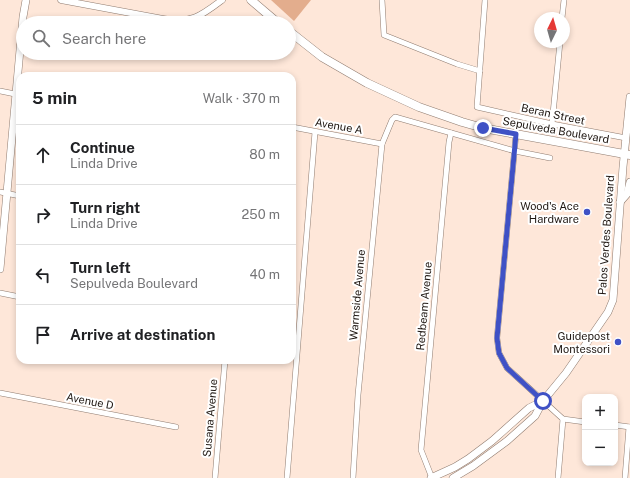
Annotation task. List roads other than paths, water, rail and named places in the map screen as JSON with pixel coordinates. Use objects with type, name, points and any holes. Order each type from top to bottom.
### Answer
[{"type":"main road","points":[[23,16],[26,0]]},
{"type":"main road","points":[[251,0],[270,16]]},
{"type":"main road","name":"Sepulveda Boulevard","points":[[296,37],[322,57],[367,83],[419,106],[462,122],[483,128],[627,154]]},
{"type":"main road","points":[[19,72],[20,60]]},
{"type":"main road","name":"Palos Verdes Boulevard","points":[[453,478],[473,466],[535,416],[543,401],[566,373],[611,306],[613,300],[620,202],[627,154],[626,138],[630,96]]},
{"type":"main road","points":[[0,269],[3,193],[16,108]]},
{"type":"main road","points":[[620,202],[628,194],[630,182]]},
{"type":"main road","name":"Palos Verdes Boulevard","points":[[432,478],[468,459],[492,441],[529,408],[543,401]]},
{"type":"main road","points":[[468,459],[473,466]]},
{"type":"street","points":[[61,0],[147,16]]},
{"type":"street","points":[[200,16],[222,0]]},
{"type":"street","points":[[382,0],[384,35],[457,64],[480,71],[485,0]]},
{"type":"street","points":[[563,12],[564,0]]},
{"type":"street","points":[[552,124],[559,48]]},
{"type":"street","name":"Beran Street","points":[[480,71],[477,108],[626,138]]},
{"type":"street","points":[[0,91],[16,95]]},
{"type":"street","name":"Warmside Avenue","points":[[353,478],[358,395],[382,144],[392,120],[395,117],[451,133]]},
{"type":"street","name":"Avenue A","points":[[296,129],[382,144]]},
{"type":"street","points":[[287,478],[315,132]]},
{"type":"street","points":[[451,133],[515,151],[550,158]]},
{"type":"street","name":"Redbeam Avenue","points":[[432,478],[421,450],[451,133]]},
{"type":"street","points":[[516,134],[497,338],[499,353],[507,368],[563,419],[582,422]]},
{"type":"street","points":[[3,193],[16,195]]},
{"type":"street","points":[[0,293],[16,296]]},
{"type":"street","name":"Susana Avenue","points":[[215,478],[225,364]]},
{"type":"street","name":"Avenue D","points":[[0,394],[176,428]]},
{"type":"street","points":[[558,478],[563,419]]},
{"type":"street","points":[[618,425],[630,427],[625,478]]},
{"type":"place","name":"Wood's Ace Hardware","points":[[587,212]]},
{"type":"place","name":"Guidepost Montessori","points":[[618,342]]}]
